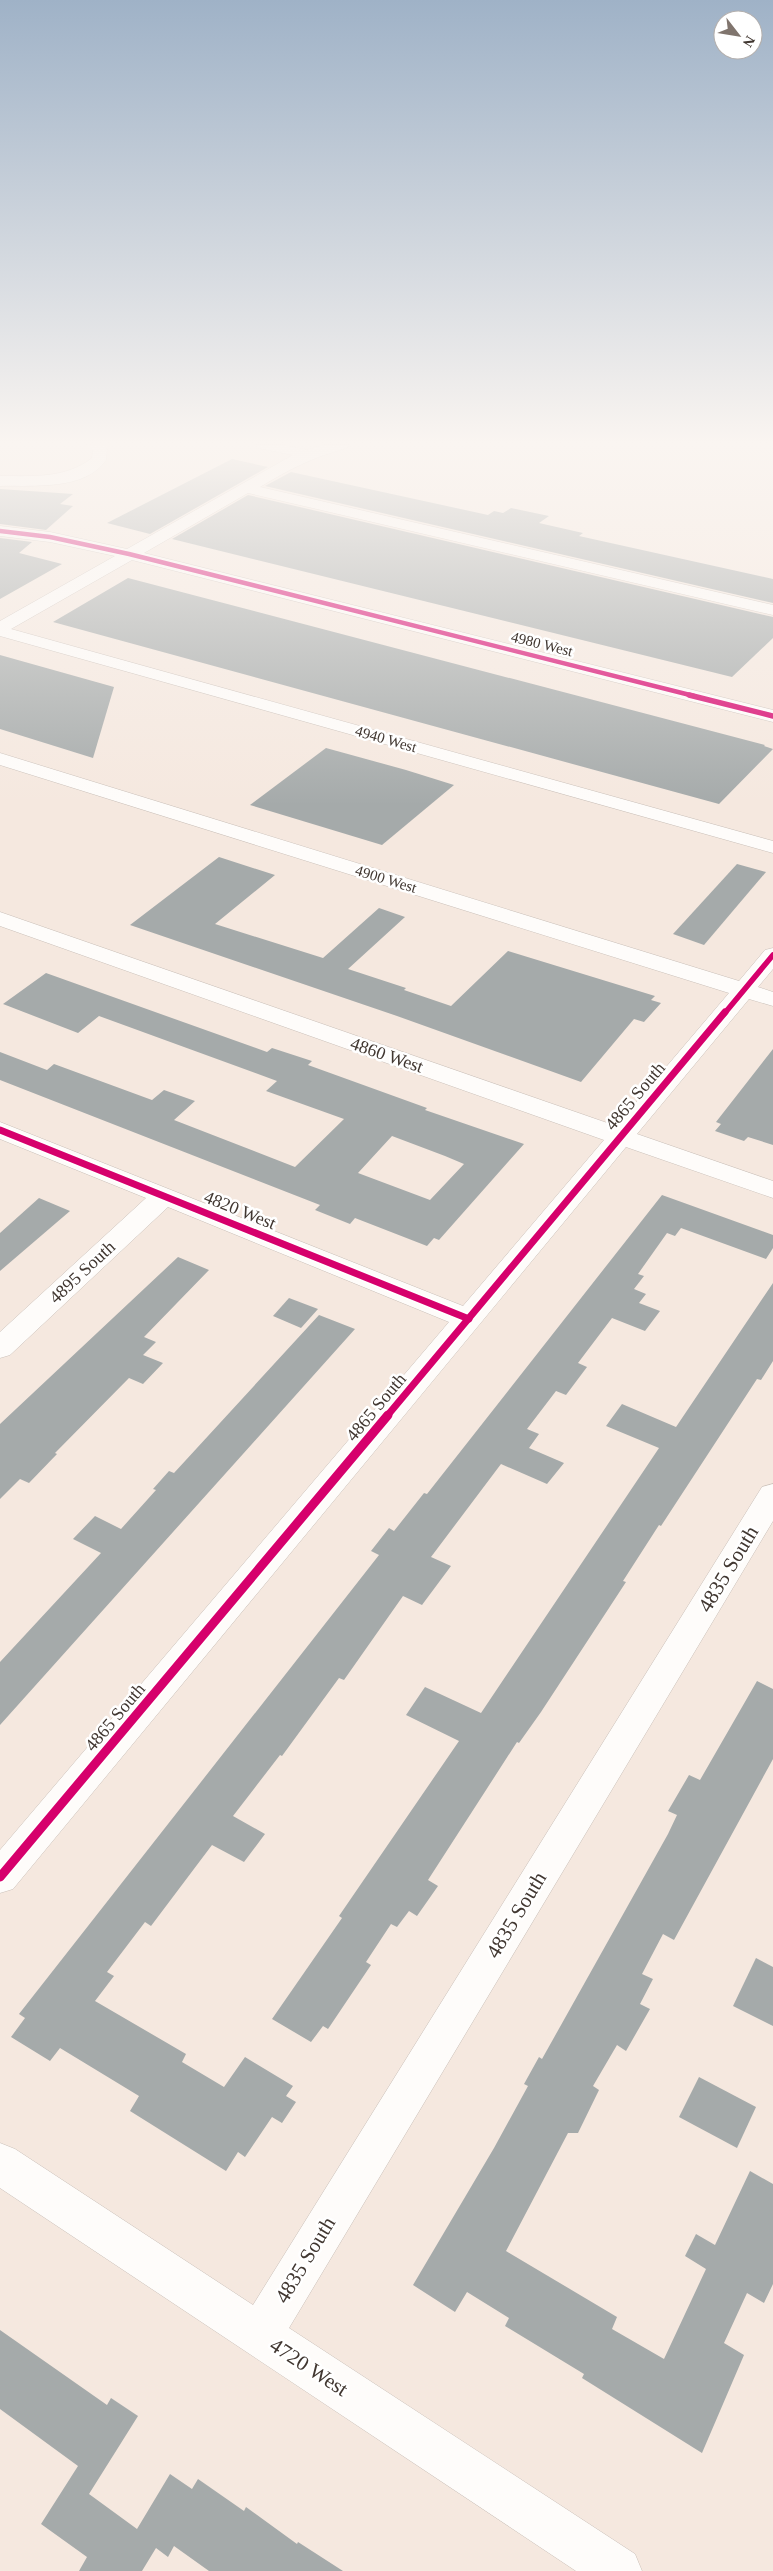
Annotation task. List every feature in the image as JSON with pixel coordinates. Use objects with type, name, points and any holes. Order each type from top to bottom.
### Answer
[{"type":"street","points":[[0,629],[111,565]]},
{"type":"street","name":"4980 West","points":[[174,565],[773,716]]},
{"type":"street","points":[[579,565],[773,610]]},
{"type":"street","name":"4940 West","points":[[0,629],[773,847]]},
{"type":"street","name":"4900 West","points":[[0,759],[773,999]]},
{"type":"street","name":"4860 West","points":[[0,919],[773,1190]]},
{"type":"street","name":"4865 South","points":[[0,1877],[773,955]]},
{"type":"street","name":"4820 West","points":[[0,1130],[469,1319]]},
{"type":"street","name":"4895 South","points":[[0,1348],[164,1196]]},
{"type":"street","name":"4835 South","points":[[260,2335],[773,1495]]},
{"type":"street","name":"4720 West","points":[[0,2164],[618,2571]]},
{"type":"building","points":[[0,565],[60,565],[0,599]]},
{"type":"building","points":[[277,565],[549,565],[773,617],[773,638],[732,677]]},
{"type":"building","points":[[608,565],[710,565],[773,579],[773,603]]},
{"type":"building","points":[[128,578],[765,745],[773,749],[719,804],[53,622]]},
{"type":"building","points":[[0,655],[114,687],[93,758],[0,729]]},
{"type":"building","points":[[326,748],[454,785],[382,845],[250,805]]},
{"type":"building","points":[[219,857],[275,875],[215,924],[323,958],[379,908],[405,917],[348,969],[406,988],[404,990],[451,1006],[508,951],[655,996],[651,1000],[661,1003],[644,1022],[634,1019],[581,1082],[397,1016],[130,925]]},
{"type":"building","points":[[737,864],[766,872],[704,945],[673,934]]},
{"type":"building","points":[[46,973],[267,1052],[272,1048],[312,1061],[308,1065],[427,1108],[425,1110],[524,1144],[439,1240],[434,1238],[427,1246],[355,1218],[350,1224],[315,1210],[320,1205],[0,1080],[0,1052],[47,1070],[54,1064],[152,1100],[164,1090],[195,1101],[174,1120],[295,1167],[344,1119],[266,1091],[277,1081],[99,1016],[78,1033],[3,1004]],"holes":[[[392,1136],[464,1164],[430,1200],[358,1173]]]},
{"type":"building","points":[[773,1049],[773,1145],[748,1137],[744,1141],[715,1131],[721,1124],[716,1122]]},
{"type":"building","points":[[662,1195],[773,1235],[773,1248],[766,1259],[681,1228],[675,1236],[667,1233],[638,1274],[644,1276],[634,1289],[646,1294],[639,1303],[660,1311],[645,1331],[612,1318],[578,1363],[587,1367],[566,1395],[556,1391],[527,1429],[539,1434],[529,1448],[564,1463],[547,1484],[501,1464],[431,1557],[451,1566],[422,1605],[403,1596],[344,1680],[339,1678],[282,1756],[280,1755],[233,1816],[265,1834],[244,1862],[212,1845],[151,1926],[145,1922],[107,1972],[114,1976],[95,2001],[186,2054],[182,2062],[224,2087],[245,2057],[293,2086],[286,2096],[296,2102],[282,2123],[272,2117],[245,2157],[238,2152],[226,2171],[130,2111],[139,2096],[60,2048],[50,2061],[11,2037],[25,2018],[19,2014],[379,1555],[371,1551],[389,1528],[394,1531],[424,1493],[427,1494]]},
{"type":"building","points":[[39,1198],[70,1211],[0,1271],[0,1233]]},
{"type":"building","points":[[178,1257],[209,1270],[144,1337],[156,1342],[143,1355],[163,1363],[143,1384],[129,1378],[55,1453],[57,1454],[29,1483],[20,1479],[0,1499],[0,1424]]},
{"type":"building","points":[[773,1283],[773,1361],[761,1380],[757,1379],[661,1526],[659,1525],[623,1581],[626,1582],[541,1712],[519,1743],[517,1742],[428,1880],[438,1886],[417,1916],[409,1911],[397,1927],[391,1924],[366,1962],[371,1965],[328,2029],[323,2026],[311,2042],[272,2019],[342,1918],[339,1916],[459,1741],[406,1715],[425,1687],[481,1713],[659,1448],[606,1426],[622,1404],[676,1427]]},
{"type":"building","points":[[289,1298],[318,1309],[301,1328],[273,1316]]},
{"type":"building","points":[[319,1315],[355,1329],[0,1725],[0,1662],[101,1553],[73,1539],[95,1516],[121,1529],[156,1490],[153,1489],[169,1471],[174,1473]]},
{"type":"building","points":[[757,1681],[773,1689],[773,1759],[674,1940],[663,1934],[642,1974],[653,1979],[640,2004],[650,2009],[626,2051],[617,2045],[593,2086],[599,2090],[578,2133],[568,2133],[506,2251],[617,2317],[612,2329],[664,2359],[706,2269],[685,2256],[696,2234],[715,2245],[750,2171],[773,2184],[773,2284],[764,2303],[747,2293],[724,2343],[744,2355],[702,2453],[582,2378],[584,2374],[505,2326],[509,2318],[467,2292],[455,2312],[413,2285],[494,2148],[528,2086],[524,2084],[539,2057],[542,2059],[668,1834],[677,1815],[668,1811],[689,1775],[700,1780]]},
{"type":"building","points":[[756,1958],[773,1967],[773,2026],[733,2006]]},
{"type":"building","points":[[699,2077],[756,2107],[737,2148],[679,2117]]},
{"type":"building","points":[[0,2330],[107,2405],[111,2398],[138,2416],[89,2494],[137,2529],[170,2474],[192,2489],[198,2479],[244,2511],[246,2507],[297,2544],[298,2542],[343,2571],[209,2571],[174,2546],[168,2557],[156,2548],[142,2571],[79,2571],[87,2557],[41,2524],[78,2466],[0,2409]]},
{"type":"cycle path","points":[[173,565],[773,716]]},
{"type":"cycle path","points":[[0,1877],[773,955]]},
{"type":"cycle path","points":[[0,1130],[469,1319]]}]
